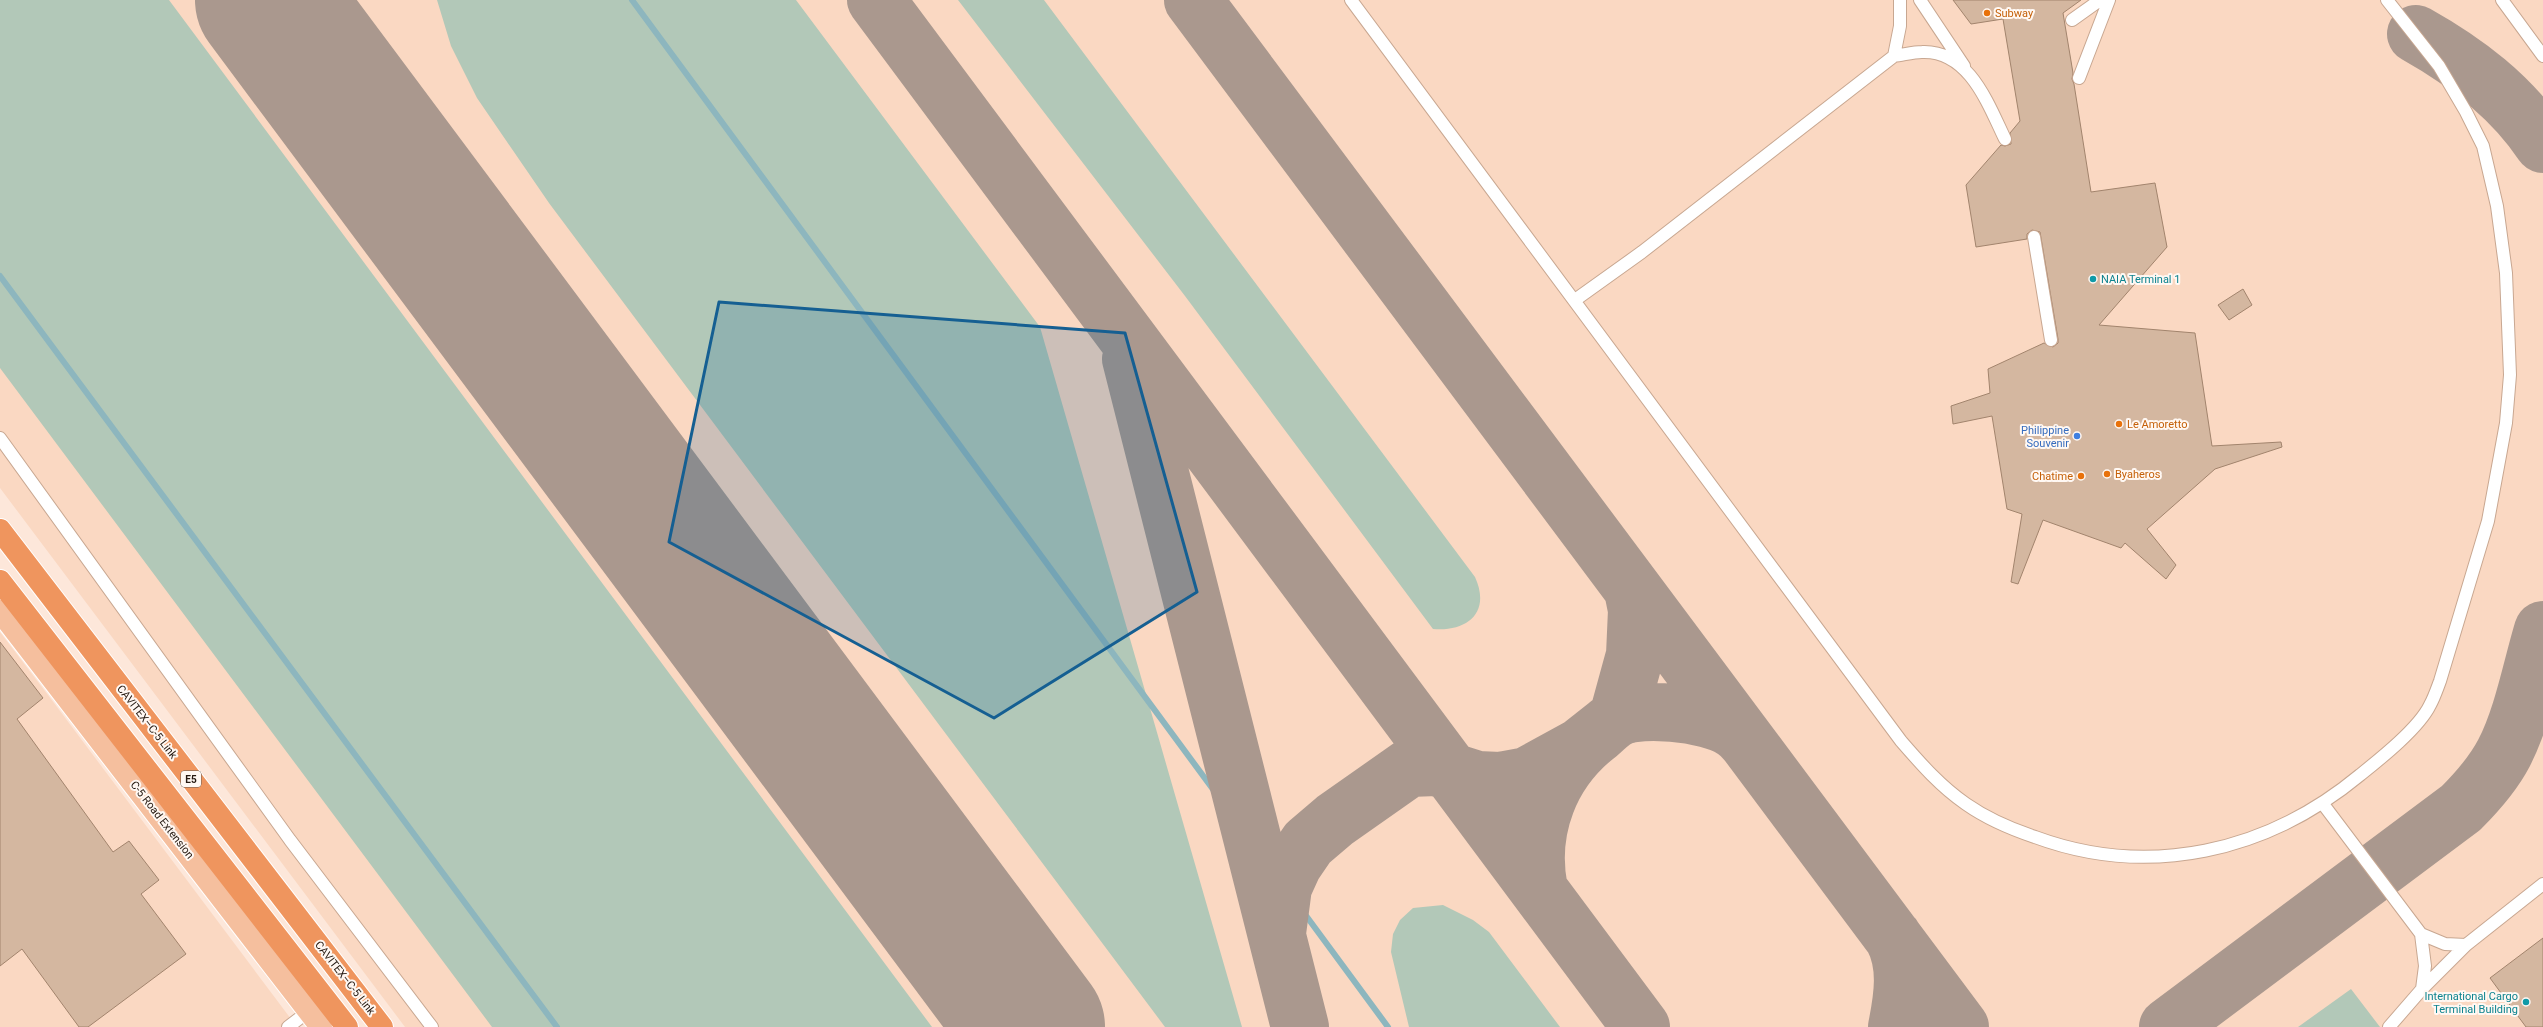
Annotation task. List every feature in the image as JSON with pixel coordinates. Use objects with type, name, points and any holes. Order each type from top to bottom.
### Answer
[{"type":"highway","name":"CAVITEX–C-5 Link","points":[[0,530],[382,1027]]},
{"type":"highway","name":"E5","points":[[0,581],[347,1027]]},
{"type":"main road","name":"C-5 Road Extension","points":[[1,612],[315,1019]]},
{"type":"lane","points":[[1351,0],[1901,741],[1934,779],[1966,804],[1996,821],[2050,843],[2106,856],[2146,858],[2195,854],[2246,842],[2323,804],[2377,761],[2419,721],[2430,706],[2440,681],[2488,521],[2506,423],[2510,375],[2502,238],[2496,198],[2483,146],[2466,112],[2439,66],[2387,0]]},
{"type":"lane","points":[[1894,56],[1900,26],[1900,0]]},
{"type":"lane","points":[[1920,0],[1988,103],[2005,139]]},
{"type":"lane","points":[[2072,20],[2100,0]]},
{"type":"lane","points":[[2079,78],[2109,0]]},
{"type":"lane","points":[[2502,0],[2543,56]]},
{"type":"lane","points":[[1575,300],[1642,252],[1894,56],[1922,52],[1936,54],[1966,68]]},
{"type":"lane","points":[[2034,237],[2051,340]]},
{"type":"lane","points":[[0,438],[290,840],[432,1027]]},
{"type":"lane","points":[[2323,804],[2421,934],[2425,966],[2422,989]]},
{"type":"lane","points":[[2395,1025],[2422,989],[2466,945],[2543,884]]},
{"type":"lane","points":[[2421,934],[2445,944],[2466,945]]},
{"type":"lane","points":[[288,1027],[315,1019]]},
{"type":"highlighted area","points":[[719,302],[1125,333],[1197,592],[994,718],[669,542]]},
{"type":"shaded area","points":[[0,0],[2543,0],[2543,1027],[405,1027],[0,488]]},
{"type":"shaded area","points":[[0,632],[48,695],[297,1027],[0,1027]]},
{"type":"green space","points":[[0,0],[169,0],[932,1027],[492,1027],[0,368]]},
{"type":"green space","points":[[437,0],[796,0],[1040,327],[1242,1027],[1165,1027],[549,203],[477,98],[451,46]]},
{"type":"green space","points":[[958,0],[1044,0],[1475,577],[1479,589],[1480,600],[1478,610],[1466,623],[1457,627],[1446,629],[1433,629],[1185,296]]},
{"type":"green space","points":[[1443,905],[1473,920],[1489,932],[1560,1027],[1409,1027],[1391,952],[1393,934],[1400,920],[1413,908]]},
{"type":"green space","points":[[2351,989],[2380,1027],[2298,1027]]},
{"type":"building","name":"NAIA Terminal 1","points":[[1953,0],[2081,0],[2063,13],[2073,73],[2072,79],[2091,192],[2155,183],[2167,247],[2099,325],[2195,333],[2212,446],[2281,442],[2282,447],[2215,469],[2147,529],[2176,565],[2166,579],[2125,543],[2121,548],[2043,520],[2018,584],[2011,582],[2022,514],[2007,509],[1992,416],[1953,424],[1951,406],[1990,393],[1988,369],[2044,343],[2053,347],[2058,343],[2058,339],[2040,232],[2032,230],[2027,234],[2027,239],[1976,247],[1966,185],[2001,145],[2005,146],[2011,144],[2010,133],[2020,121],[2003,19],[1971,24]]},
{"type":"building","points":[[2243,289],[2252,305],[2229,320],[2218,305]]},
{"type":"building","points":[[0,642],[43,698],[17,719],[113,852],[129,841],[159,880],[141,894],[186,954],[88,1027],[79,1027],[22,949],[0,966]]},
{"type":"building","name":"International Cargo Terminal Building","points":[[2543,938],[2543,1027],[2526,1027],[2490,978]]},
{"type":"waterway","points":[[632,0],[1388,1027]]},
{"type":"waterway","points":[[0,276],[557,1027]]},
{"type":"taxiway","points":[[272,0],[283,22]]},
{"type":"taxiway","points":[[876,0],[1641,1027]]},
{"type":"taxiway","points":[[1193,0],[1960,1027]]},
{"type":"taxiway","points":[[2416,34],[2470,68],[2502,95],[2517,110],[2543,144]]},
{"type":"taxiway","points":[[1131,359],[1300,1027]]},
{"type":"taxiway","points":[[1277,933],[1283,887],[1293,865],[1308,843],[1335,820],[1409,768],[1436,767],[1477,780],[1500,781],[1527,776],[1580,747],[1618,717],[1635,655],[1637,610],[1633,590]]},
{"type":"taxiway","points":[[2168,1027],[2467,802],[2495,768],[2511,739],[2522,708],[2543,630]]},
{"type":"taxiway","points":[[1539,890],[1536,867],[1536,845],[1546,802],[1555,783],[1567,765],[1582,748],[1613,721],[1625,715],[1643,712],[1664,712],[1690,715],[1706,718],[1728,726],[1735,730],[1746,741]]},
{"type":"taxiway","points":[[1893,937],[1901,959],[1903,981],[1897,1027]]},
{"type":"runway","points":[[267,0],[1033,1027]]},
{"type":"place","name":"Subway","points":[[1987,13]]},
{"type":"place","name":"NAIA Terminal 1","points":[[2093,279]]},
{"type":"place","name":"Le Amoretto","points":[[2119,424]]},
{"type":"place","name":"Philippine Souvenir","points":[[2077,436]]},
{"type":"place","name":"Byaheros","points":[[2107,474]]},
{"type":"place","name":"Chatime","points":[[2081,476]]},
{"type":"place","name":"International Cargo Terminal Building","points":[[2526,1002]]}]
